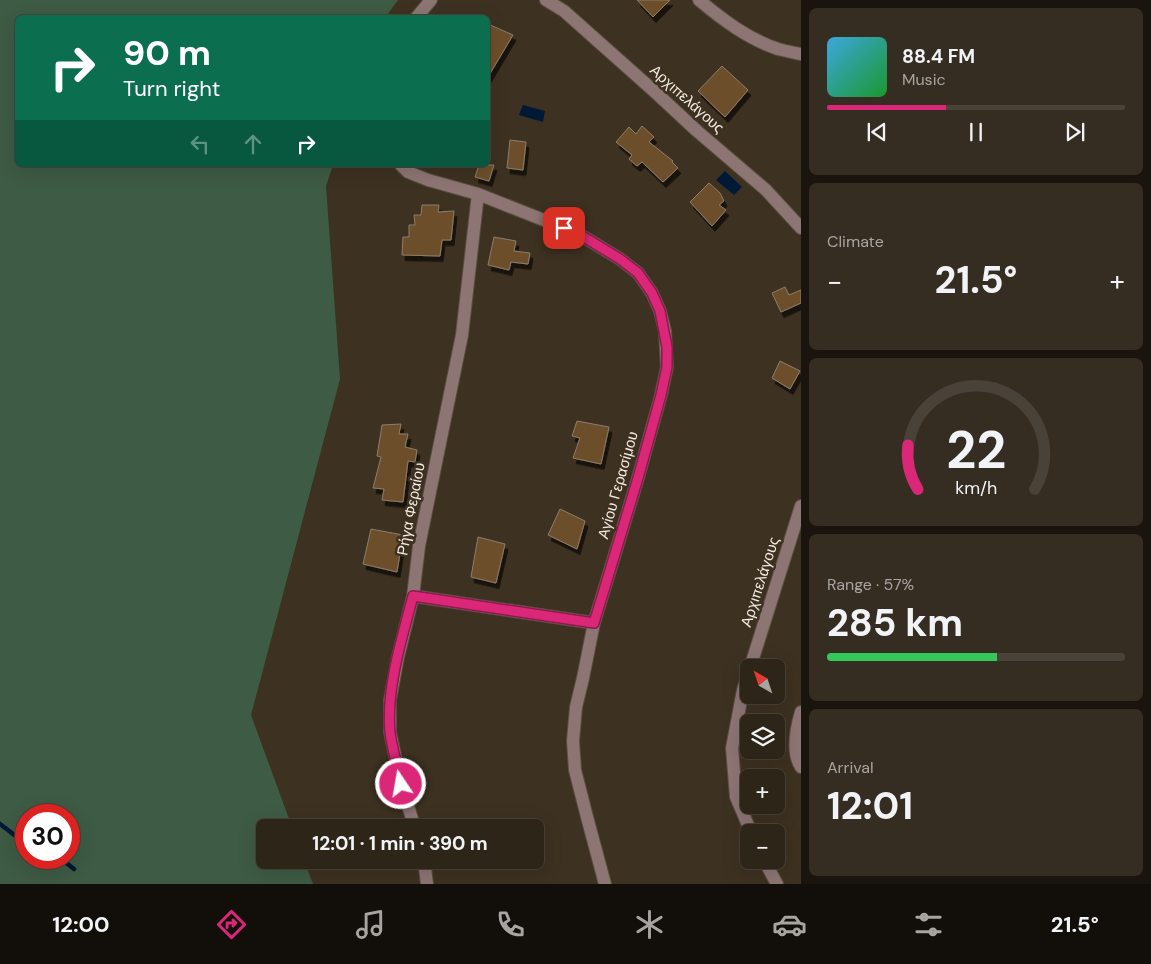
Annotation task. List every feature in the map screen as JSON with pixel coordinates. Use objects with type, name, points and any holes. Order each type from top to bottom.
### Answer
[{"type":"street","points":[[418,15],[431,0]]},
{"type":"street","name":"Αρχιπελάγους","points":[[546,0],[564,11],[697,131],[766,190],[801,228]]},
{"type":"street","points":[[699,0],[743,33],[778,49],[801,54]]},
{"type":"street","name":"Αγίου Γερασίμου","points":[[402,167],[408,172],[428,180],[478,194],[579,234],[620,259],[638,273],[652,293],[660,311],[665,331],[667,367],[638,478],[594,623],[576,707],[575,770],[606,884]]},
{"type":"street","name":"Ρήγα Φεραίου","points":[[412,819],[401,784],[390,732],[390,700],[413,596],[419,546],[462,335],[478,194]]},
{"type":"street","name":"Αρχιπελάγους","points":[[753,659],[801,506]]},
{"type":"street","points":[[413,596],[594,623]]},
{"type":"street","points":[[740,704],[732,748],[736,797],[748,824]]},
{"type":"street","points":[[801,712],[795,744],[798,763],[801,767]]},
{"type":"street","points":[[425,869],[427,884]]},
{"type":"street","points":[[769,869],[777,884]]},
{"type":"green space","points":[[0,0],[398,0],[387,15],[15,15],[15,167],[332,167],[326,186],[340,379],[251,715],[289,819],[256,819],[256,869],[307,869],[313,884],[0,884]]},
{"type":"water","points":[[523,105],[545,111],[543,122],[519,115]]},
{"type":"water","points":[[725,171],[742,187],[734,195],[716,180]]},
{"type":"building","points":[[637,0],[670,0],[653,17]]},
{"type":"building","points":[[490,25],[513,35],[490,74]]},
{"type":"building","points":[[722,66],[748,90],[725,117],[698,91]]},
{"type":"building","points":[[642,126],[654,137],[649,142],[673,161],[678,168],[663,182],[642,162],[637,166],[629,159],[632,155],[616,142],[629,127],[636,134]]},
{"type":"building","points":[[510,140],[526,142],[523,170],[507,168]]},
{"type":"building","points":[[494,165],[489,181],[475,177],[478,167]]},
{"type":"building","points":[[709,183],[720,193],[724,201],[719,205],[726,210],[712,226],[690,202]]},
{"type":"building","points":[[422,205],[439,205],[438,212],[454,211],[451,240],[442,240],[440,256],[402,255],[403,237],[409,237],[409,225],[415,225],[414,215],[421,215]]},
{"type":"building","points":[[494,237],[516,241],[514,251],[530,253],[528,264],[511,262],[509,270],[488,265]]},
{"type":"building","points":[[785,287],[789,295],[801,290],[801,303],[781,312],[772,293]]},
{"type":"building","points":[[780,361],[800,371],[790,389],[772,378]]},
{"type":"building","points":[[577,421],[609,427],[601,464],[573,458],[580,438],[572,436]]},
{"type":"building","points":[[401,424],[399,434],[408,434],[405,447],[417,450],[415,462],[408,461],[403,502],[382,500],[384,489],[373,488],[381,457],[377,456],[382,425]]},
{"type":"building","points":[[560,509],[585,521],[577,549],[548,535]]},
{"type":"building","points":[[371,529],[403,535],[397,572],[363,564]]},
{"type":"building","points":[[478,537],[505,544],[496,583],[471,577]]},
{"type":"waterway","points":[[0,824],[15,836]]},
{"type":"route","points":[[401,784],[390,732],[390,700],[413,596],[594,623],[638,478],[667,367],[667,347],[660,311],[652,293],[638,273],[620,259],[579,234],[564,228]]}]
